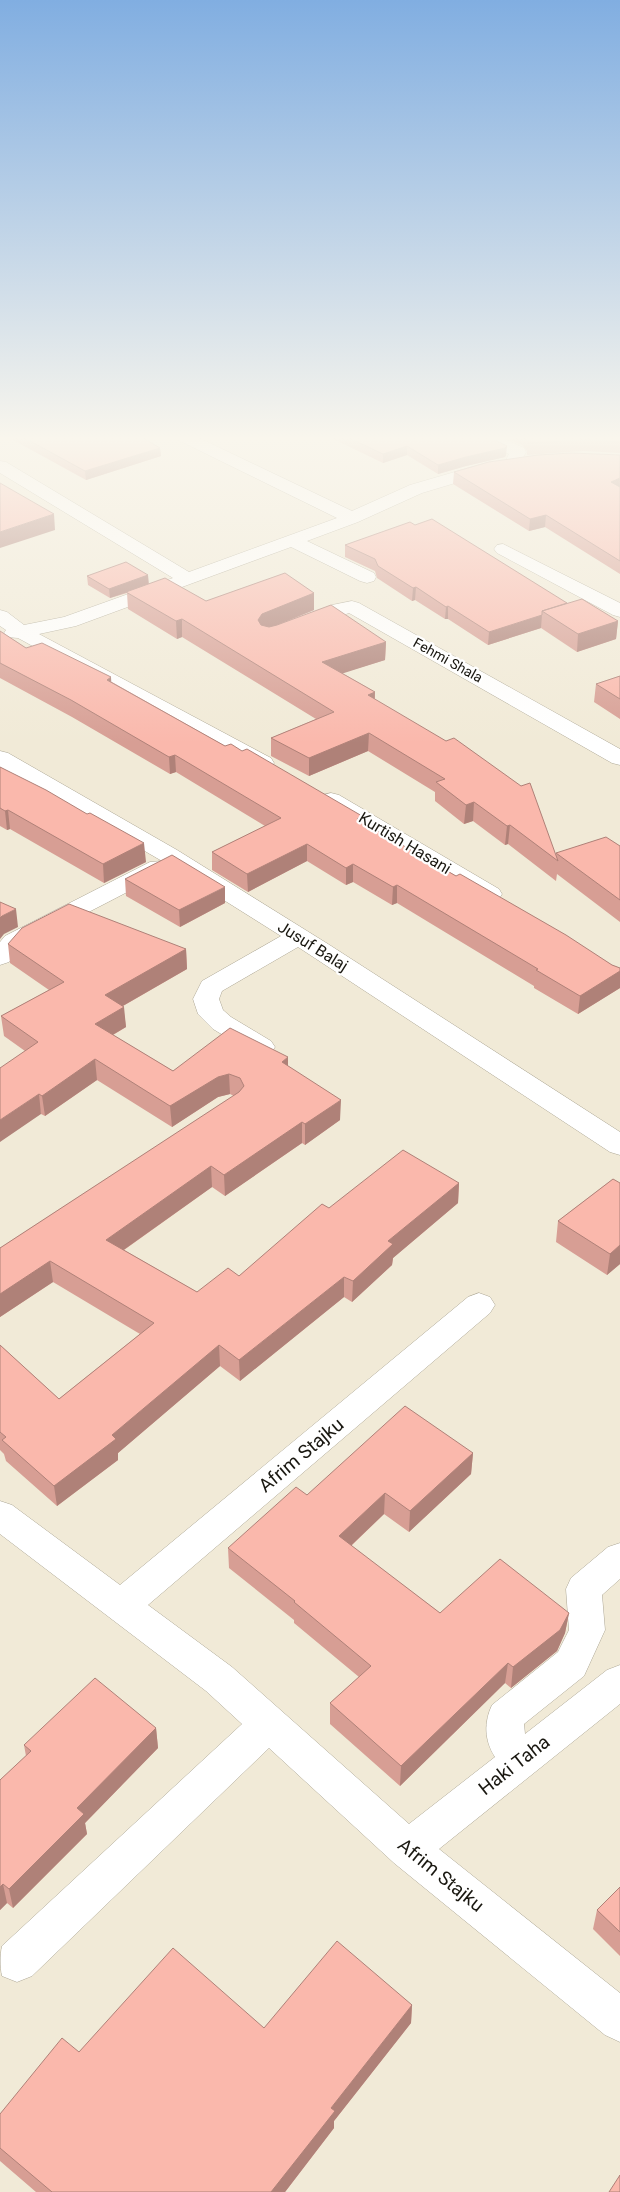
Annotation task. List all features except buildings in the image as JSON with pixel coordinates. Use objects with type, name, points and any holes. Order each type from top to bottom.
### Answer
[{"type":"street","points":[[120,538],[189,580]]},
{"type":"street","points":[[10,634],[69,622],[189,580],[299,538]]},
{"type":"street","points":[[292,541],[367,578]]},
{"type":"street","points":[[503,549],[620,611]]},
{"type":"street","name":"Fehmi Shala","points":[[284,632],[340,609],[352,607],[458,665],[620,758]]},
{"type":"street","points":[[0,616],[10,634],[285,775]]},
{"type":"street","name":"Jusuf Balaj","points":[[0,758],[175,859],[298,936],[620,1145]]},
{"type":"street","name":"Kurtish Hasani","points":[[311,789],[506,903]]},
{"type":"street","points":[[0,957],[14,941],[175,859]]},
{"type":"street","points":[[285,1060],[222,1023],[211,1014],[206,1000],[211,987],[298,936]]},
{"type":"street","name":"Afrim Stajku","points":[[122,1605],[479,1305]]},
{"type":"street","name":"Afrim Stajku","points":[[0,1514],[219,1679],[408,1849],[620,2020]]},
{"type":"street","points":[[518,1762],[506,1741],[505,1717],[571,1664],[587,1630],[584,1589],[620,1558]]},
{"type":"street","name":"Haki Taha","points":[[408,1849],[620,1682]]},
{"type":"street","points":[[17,1961],[269,1723]]}]
